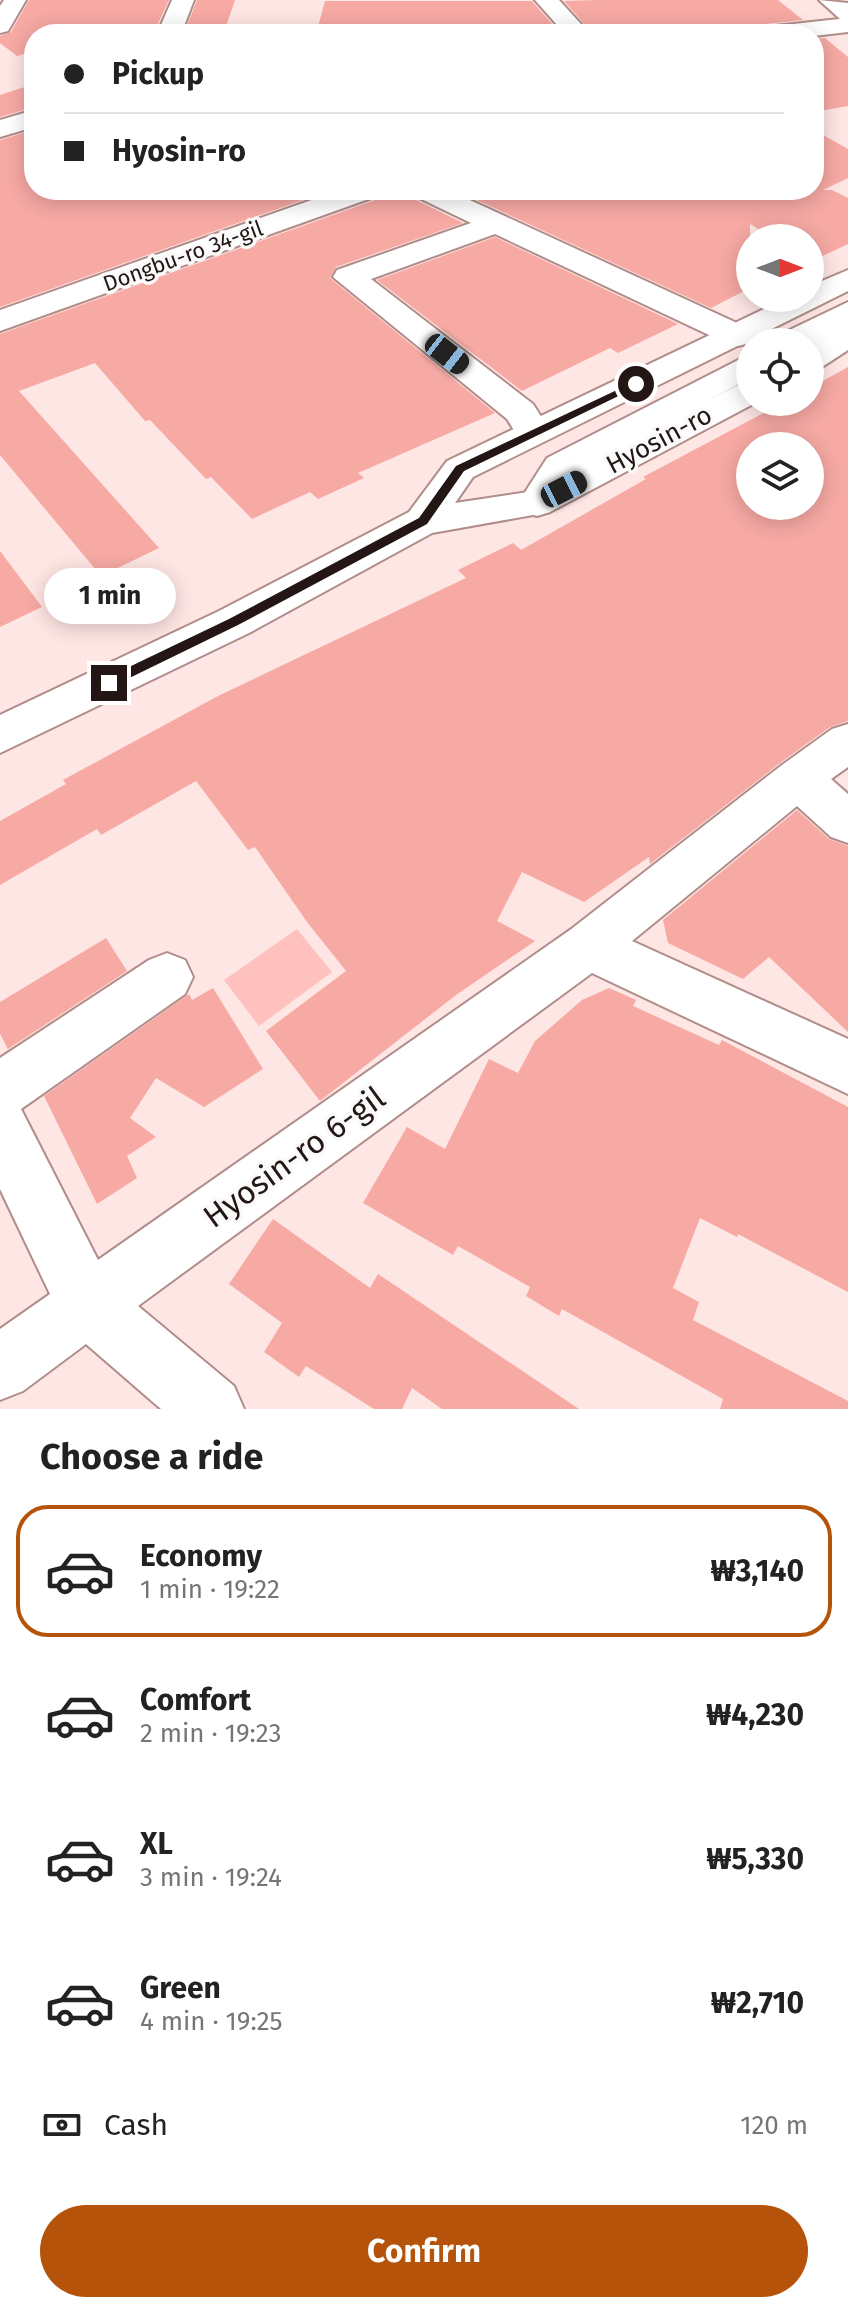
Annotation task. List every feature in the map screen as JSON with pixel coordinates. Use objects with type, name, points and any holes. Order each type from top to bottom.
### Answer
[{"type":"street","points":[[0,26],[15,0]]},
{"type":"street","points":[[173,24],[183,0]]},
{"type":"street","points":[[546,0],[569,24]]},
{"type":"street","points":[[830,0],[848,14]]},
{"type":"street","points":[[824,28],[848,25]]},
{"type":"street","points":[[0,129],[24,121]]},
{"type":"street","name":"Dongbu-ro 34-gil","points":[[0,321],[339,200]]},
{"type":"street","points":[[447,200],[734,341]]},
{"type":"street","points":[[498,223],[348,277],[521,412],[533,432]]},
{"type":"street","points":[[423,521],[460,469],[533,432],[734,341],[848,279]]},
{"type":"street","points":[[818,328],[848,312]]},
{"type":"street","points":[[824,351],[848,335]]},
{"type":"street","points":[[537,503],[560,466],[734,341]]},
{"type":"street","name":"Hyosin-ro","points":[[0,735],[234,622],[423,521],[537,503],[736,399]]},
{"type":"street","name":"Hyosin-ro 6-gil","points":[[0,1368],[588,946],[798,778],[848,742]]},
{"type":"street","points":[[798,778],[848,823]]},
{"type":"street","points":[[588,946],[848,1067]]},
{"type":"street","points":[[0,1091],[167,977]]},
{"type":"street","points":[[0,1127],[88,1305],[211,1409]]},
{"type":"shaded area","points":[[297,929],[332,972],[259,1026],[224,980]]},
{"type":"building","points":[[29,0],[169,0],[158,24],[24,24],[24,54],[17,56],[0,43],[0,36],[11,32]]},
{"type":"building","points":[[197,0],[235,0],[227,24],[188,24]]},
{"type":"building","points":[[778,0],[803,20],[766,24],[584,24],[564,1]]},
{"type":"building","points":[[325,1],[532,1],[552,24],[319,24]]},
{"type":"building","points":[[824,38],[848,57],[848,106],[824,110]]},
{"type":"building","points":[[24,87],[24,110],[0,117],[0,95]]},
{"type":"building","points":[[24,133],[24,200],[303,200],[0,307],[0,140]]},
{"type":"building","points":[[824,136],[848,149],[848,178],[824,190]]},
{"type":"building","points":[[824,190],[832,190],[848,198],[848,244],[824,255],[824,224],[736,224],[736,295],[711,308],[477,200],[824,200]]},
{"type":"building","points":[[375,200],[416,200],[463,223],[336,267],[330,278],[495,413],[358,473],[364,478],[318,499],[310,492],[252,519],[211,477],[206,479],[150,420],[145,421],[95,363],[19,391],[159,548],[101,576],[0,455],[0,334]]},
{"type":"building","points":[[495,237],[678,324],[618,353],[610,348],[522,391],[377,280]]},
{"type":"building","points":[[848,367],[848,721],[830,727],[780,763],[650,864],[649,857],[584,902],[522,872],[497,921],[535,941],[456,995],[320,1101],[266,1031],[346,971],[307,922],[255,847],[248,850],[196,781],[101,835],[97,829],[0,885],[0,821],[66,784],[63,780],[218,696],[466,578],[458,570],[513,543],[521,550],[646,479],[643,477],[758,416],[824,416],[824,380]]},
{"type":"building","points":[[0,551],[42,607],[0,627]]},
{"type":"building","points":[[797,810],[829,839],[848,846],[848,1032],[769,957],[743,979],[668,943],[663,920]]},
{"type":"building","points":[[106,938],[127,971],[8,1049],[0,1034],[0,1002]]},
{"type":"building","points":[[213,988],[263,1069],[204,1107],[156,1078],[130,1118],[156,1137],[127,1156],[137,1178],[97,1204],[44,1096],[189,994],[192,1000]]},
{"type":"building","points":[[609,988],[636,1000],[633,1006],[719,1045],[722,1040],[848,1107],[848,1292],[738,1234],[737,1237],[700,1218],[673,1288],[699,1302],[693,1320],[848,1401],[848,1409],[720,1409],[723,1399],[562,1309],[559,1316],[526,1296],[530,1287],[458,1246],[453,1255],[363,1203],[407,1127],[445,1149],[489,1059],[518,1073],[535,1041],[582,1000]]},
{"type":"building","points":[[273,1219],[370,1288],[378,1274],[579,1409],[442,1409],[412,1388],[402,1409],[374,1409],[306,1366],[299,1377],[264,1352],[282,1323],[229,1284]]},
{"type":"route","points":[[109,683],[234,622],[423,521],[460,469],[636,384]]}]
